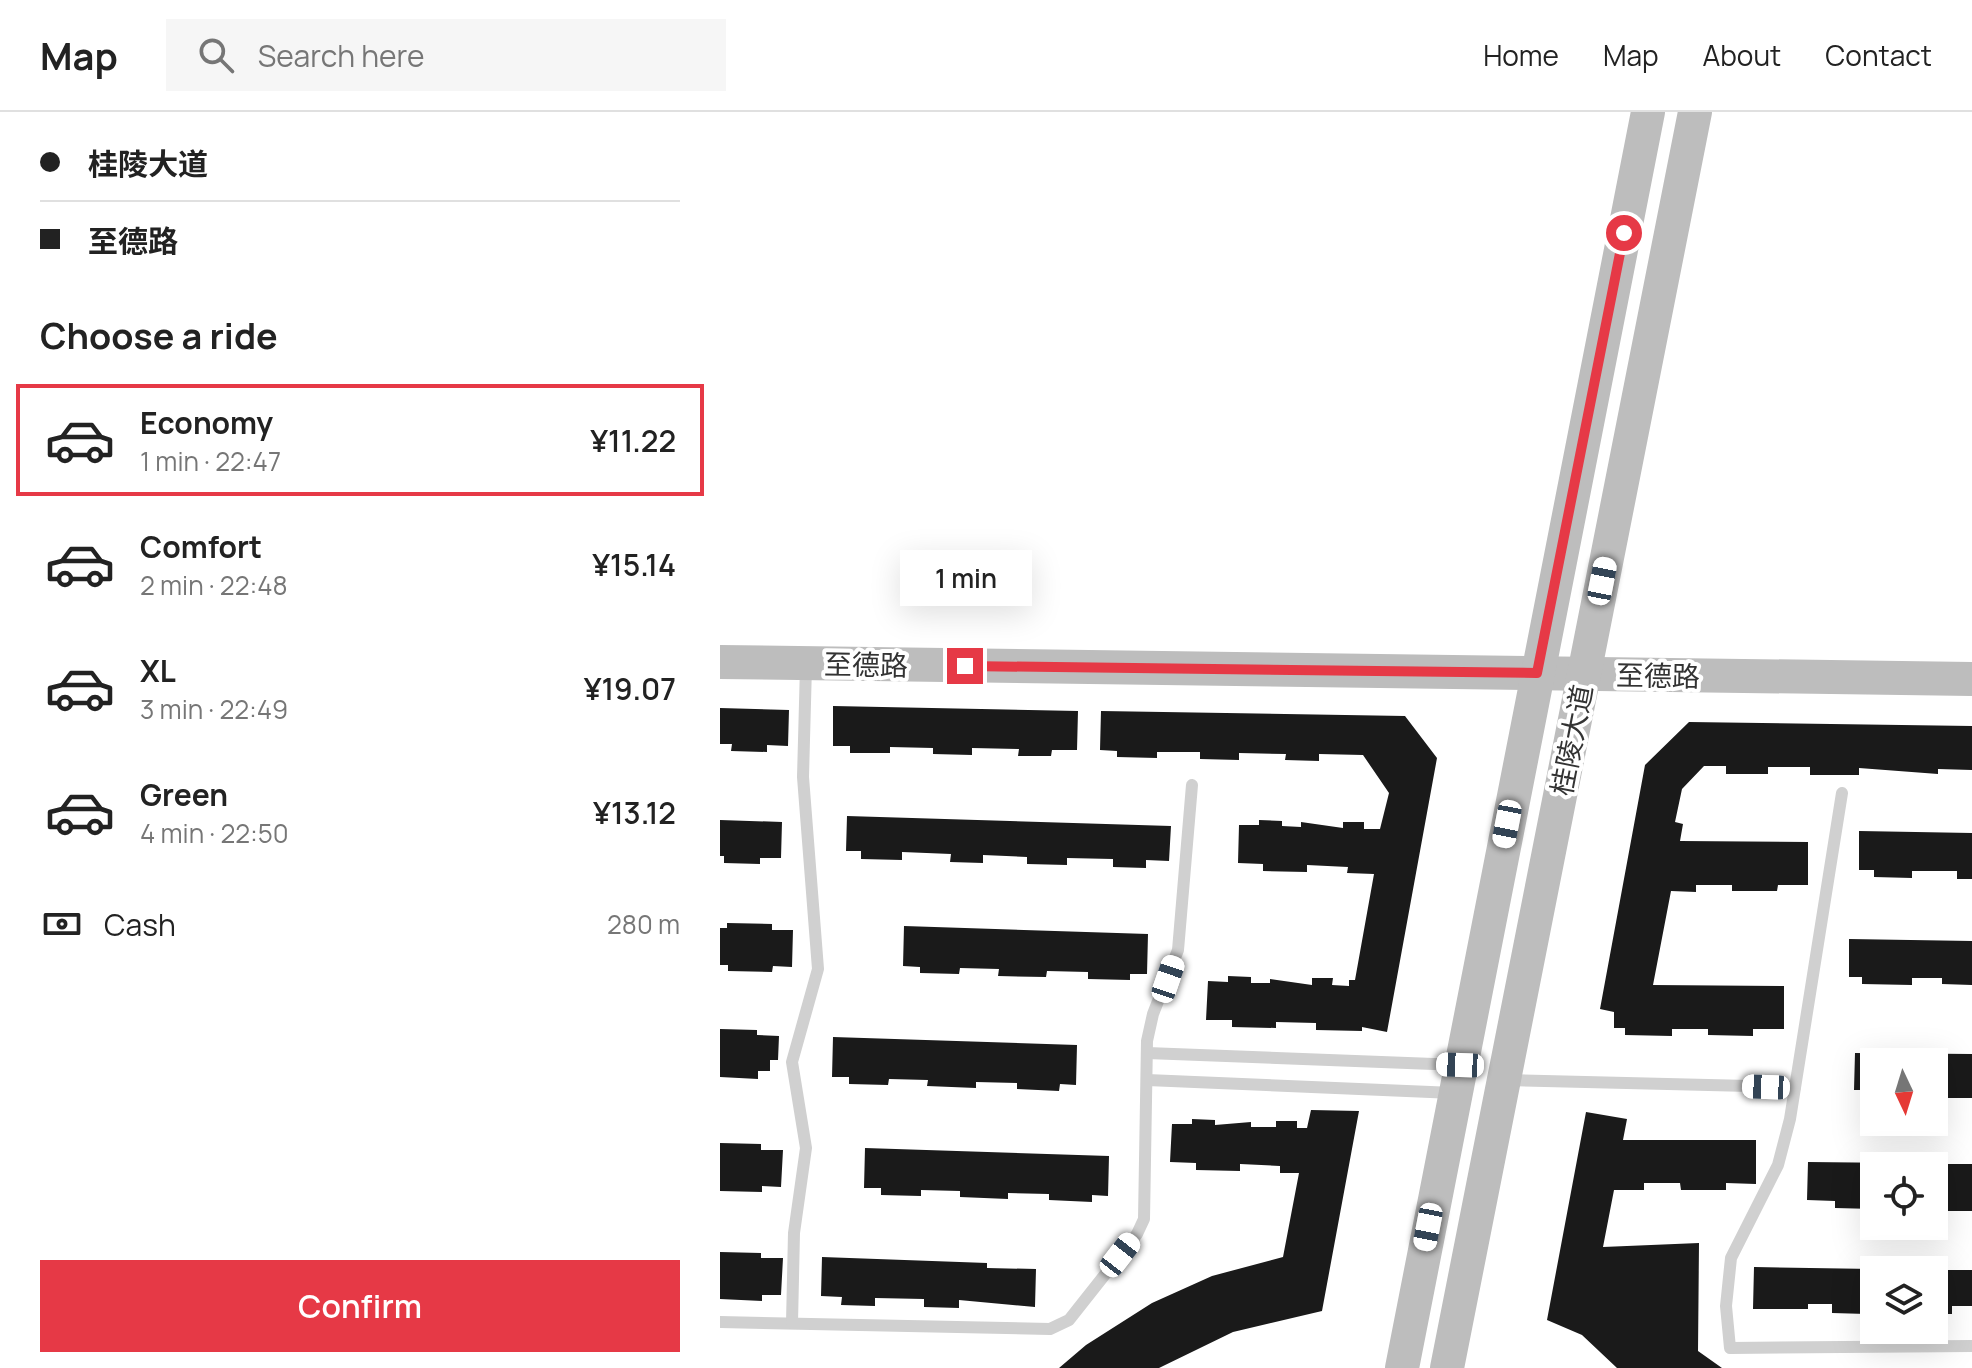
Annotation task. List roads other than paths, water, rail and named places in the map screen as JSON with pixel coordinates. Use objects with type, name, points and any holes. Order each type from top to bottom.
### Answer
[{"type":"main road","name":"桂陵大道","points":[[1402,1368],[1648,112]]},
{"type":"main road","name":"桂陵大道","points":[[1447,1368],[1695,112]]},
{"type":"main road","name":"至德路","points":[[720,662],[1972,679]]},
{"type":"lane","points":[[792,1323],[794,1233],[806,1148],[792,1062],[815,992],[818,969],[803,777],[806,664]]},
{"type":"lane","points":[[720,1322],[1050,1329],[1069,1320],[1137,1234],[1144,1219],[1147,1053],[1153,1014],[1178,950],[1192,785]]},
{"type":"lane","points":[[1842,793],[1795,1087],[1778,1165],[1728,1271],[1730,1348],[1972,1346]]},
{"type":"lane","points":[[1147,1053],[1457,1079]]},
{"type":"lane","points":[[1147,1080],[1457,1079]]},
{"type":"lane","points":[[1504,1080],[1795,1087]]}]
